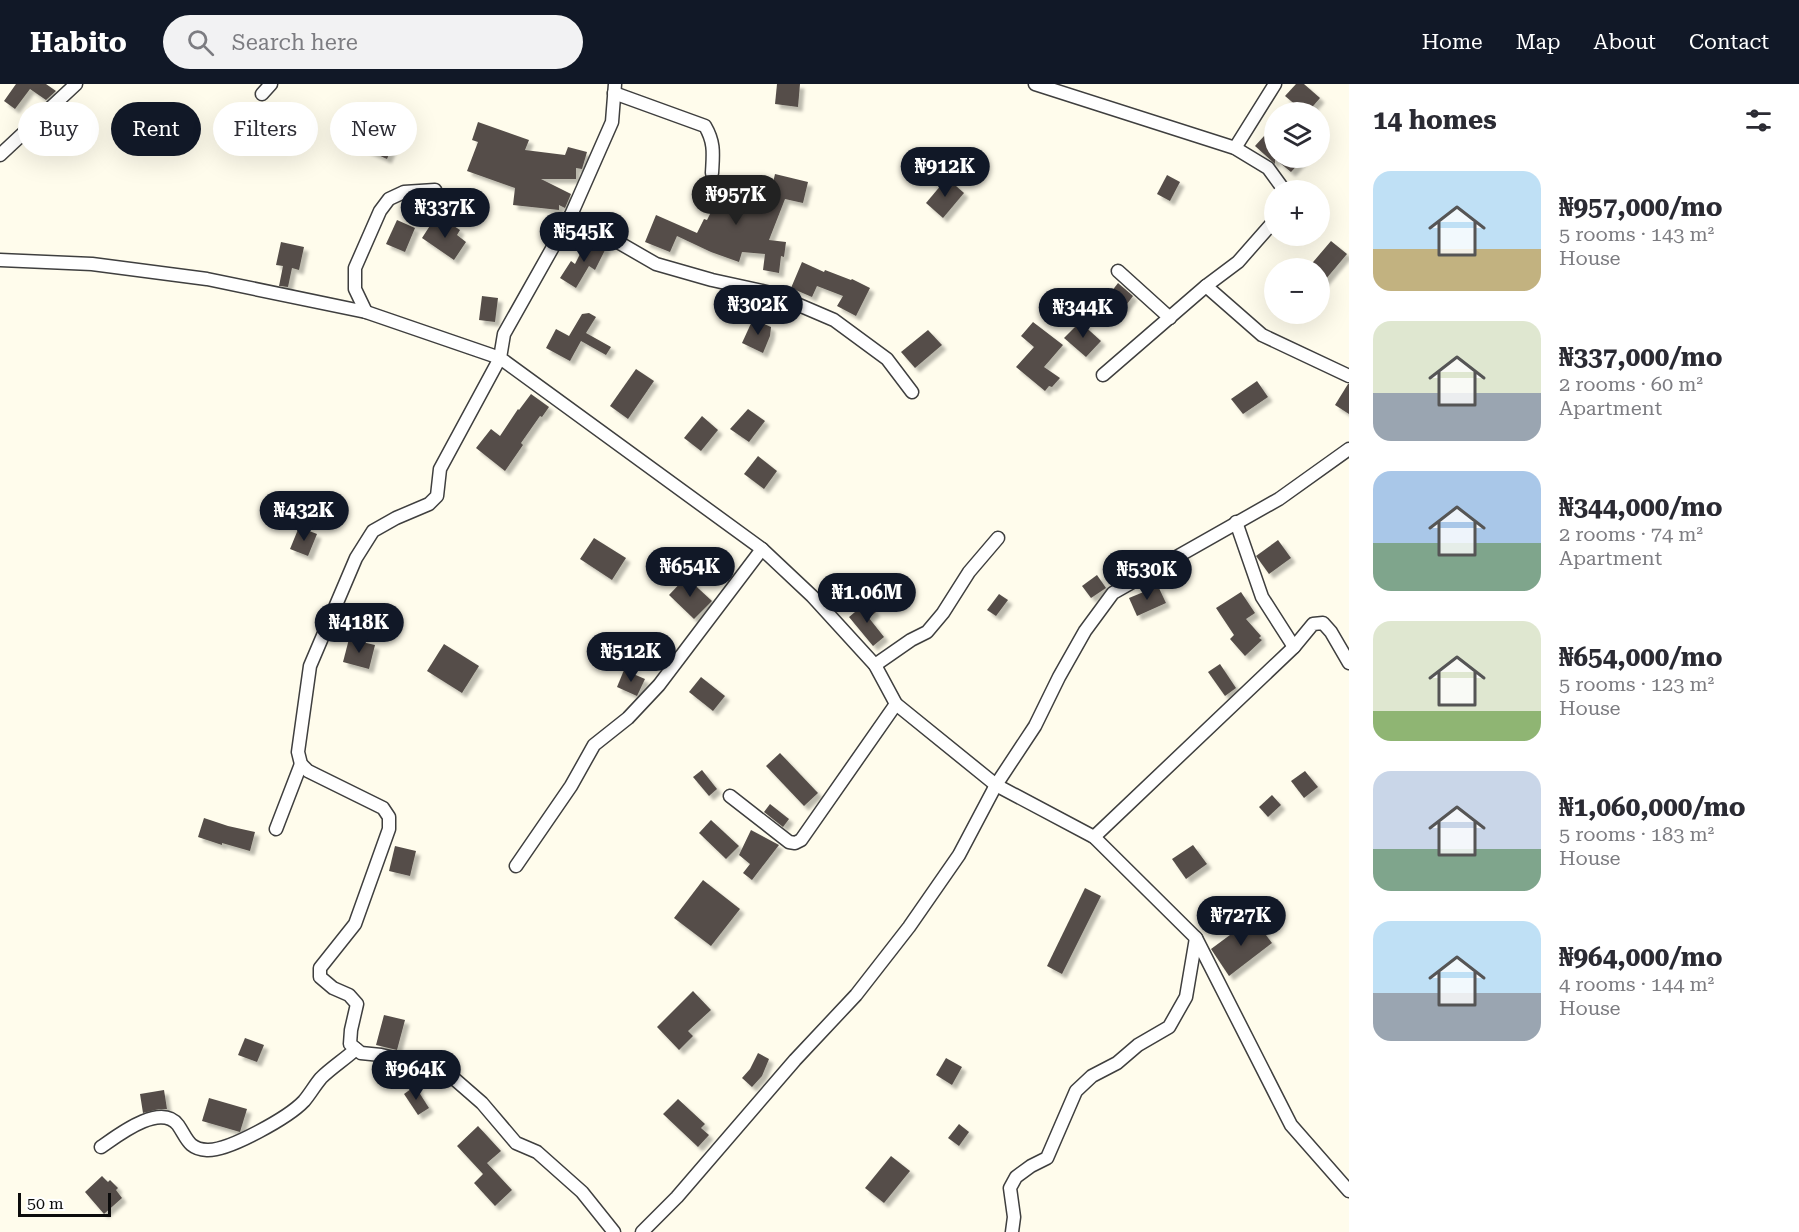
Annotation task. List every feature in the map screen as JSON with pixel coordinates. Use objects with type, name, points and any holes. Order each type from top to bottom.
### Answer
[{"type":"street","points":[[0,154],[76,84]]},
{"type":"street","points":[[262,94],[272,84]]},
{"type":"street","points":[[1035,84],[1235,148],[1268,168],[1277,180]]},
{"type":"street","points":[[1235,148],[1275,84]]},
{"type":"street","points":[[614,1232],[582,1192],[537,1152],[516,1143],[482,1103],[443,1069],[391,1057],[361,1053],[350,1044],[357,1004],[349,995],[333,988],[320,977],[320,968],[356,924],[389,829],[389,817],[383,808],[308,771],[301,764],[298,753],[309,666],[356,558],[373,531],[429,504],[436,496],[440,469],[500,358],[504,334],[571,215],[612,122],[615,88],[705,126],[713,146],[712,173]]},
{"type":"street","points":[[366,312],[355,289],[355,268],[380,211],[389,199],[404,192],[435,190]]},
{"type":"street","points":[[571,215],[656,264],[712,280],[771,292],[834,320],[887,358],[912,392]]},
{"type":"street","points":[[1103,375],[1206,286],[1238,262],[1264,232]]},
{"type":"street","points":[[0,260],[92,264],[196,278],[366,312],[500,358],[762,549],[812,596],[875,665],[896,704],[996,785],[1094,837],[1196,938],[1292,1125],[1349,1191]]},
{"type":"street","points":[[1118,271],[1170,318]]},
{"type":"street","points":[[1206,286],[1262,335],[1349,376]]},
{"type":"street","points":[[642,1232],[676,1197],[795,1060],[863,986],[909,927],[959,855],[996,785],[1035,726],[1085,631],[1113,593],[1279,499],[1349,449]]},
{"type":"street","points":[[1236,522],[1262,597],[1294,647]]},
{"type":"street","points":[[875,665],[911,640],[927,632],[943,613],[969,572],[998,538]]},
{"type":"street","points":[[516,866],[571,786],[594,746],[628,718],[659,685],[762,549]]},
{"type":"street","points":[[1094,837],[1294,647],[1313,624],[1323,623],[1331,632],[1349,663]]},
{"type":"street","points":[[730,796],[789,842],[795,843],[801,840],[896,704]]},
{"type":"street","points":[[276,829],[301,764]]},
{"type":"street","points":[[1011,1231],[1014,1217],[1011,1188],[1016,1177],[1047,1158],[1076,1091],[1092,1076],[1117,1063],[1138,1045],[1169,1027],[1186,997],[1196,938]]},
{"type":"street","points":[[101,1148],[142,1122],[164,1117],[176,1123],[187,1142],[196,1148],[208,1150],[232,1146],[276,1121],[303,1102],[321,1078],[356,1049]]},
{"type":"building","points":[[16,84],[46,84],[56,91],[46,100],[30,89],[15,109],[4,101]]},
{"type":"building","points":[[777,84],[800,84],[798,107],[775,104]]},
{"type":"building","points":[[1296,84],[1304,84],[1320,98],[1317,102],[1292,102],[1285,96]]},
{"type":"building","points":[[478,122],[529,140],[525,150],[565,155],[568,147],[587,152],[582,169],[576,168],[576,179],[541,179],[571,194],[565,208],[559,205],[559,210],[513,205],[515,188],[467,171],[478,142],[472,140]]},
{"type":"building","points":[[1264,136],[1264,154],[1255,146]]},
{"type":"building","points":[[775,174],[808,182],[803,203],[785,199],[769,240],[786,242],[779,273],[763,270],[765,254],[742,252],[739,262],[677,236],[670,252],[645,242],[656,215],[697,233],[704,219],[707,220],[721,192],[766,213]]},
{"type":"building","points":[[1167,175],[1180,182],[1170,201],[1157,194]]},
{"type":"building","points":[[947,178],[964,193],[943,218],[926,203]]},
{"type":"building","points":[[397,220],[415,228],[405,252],[386,244]]},
{"type":"building","points":[[445,220],[460,230],[457,235],[466,242],[454,260],[422,238],[433,221],[440,226]]},
{"type":"building","points":[[588,238],[606,248],[595,270],[589,266],[576,288],[560,278],[571,261],[575,264]]},
{"type":"building","points":[[281,242],[304,247],[299,270],[292,268],[288,287],[279,286],[283,266],[276,265]]},
{"type":"building","points":[[1330,242],[1347,254],[1330,274],[1330,258],[1317,258],[1327,246],[1330,246]]},
{"type":"building","points":[[802,262],[824,272],[825,270],[852,279],[870,288],[856,316],[837,306],[843,296],[817,286],[812,297],[791,288]]},
{"type":"building","points":[[1118,283],[1133,296],[1121,312],[1105,300]]},
{"type":"building","points":[[482,296],[498,298],[495,322],[479,320]]},
{"type":"building","points":[[589,313],[596,317],[586,333],[611,347],[606,355],[581,341],[570,361],[546,348],[556,329],[569,336],[582,314]]},
{"type":"building","points":[[753,319],[771,327],[763,353],[742,343]]},
{"type":"building","points":[[1033,322],[1063,345],[1044,367],[1060,378],[1045,391],[1016,367],[1034,347],[1021,336]]},
{"type":"building","points":[[1080,322],[1101,341],[1086,357],[1064,338]]},
{"type":"building","points":[[928,330],[942,345],[915,368],[901,352]]},
{"type":"building","points":[[636,369],[654,381],[628,419],[610,406]]},
{"type":"building","points":[[1257,381],[1268,397],[1243,414],[1231,399]]},
{"type":"building","points":[[1349,384],[1349,414],[1335,405]]},
{"type":"building","points":[[531,394],[549,407],[521,443],[523,445],[505,471],[476,448],[491,429],[500,436]]},
{"type":"building","points":[[748,409],[765,421],[749,442],[730,429]]},
{"type":"building","points":[[702,416],[718,430],[701,451],[684,438]]},
{"type":"building","points":[[758,456],[777,471],[764,489],[744,474]]},
{"type":"building","points":[[299,527],[317,534],[308,556],[290,549]]},
{"type":"building","points":[[594,538],[626,558],[612,580],[580,559]]},
{"type":"building","points":[[1278,540],[1291,558],[1269,574],[1256,556]]},
{"type":"building","points":[[1097,575],[1106,588],[1091,598],[1082,586]]},
{"type":"building","points":[[686,577],[712,601],[694,619],[669,595]]},
{"type":"building","points":[[1158,586],[1166,603],[1137,616],[1129,598]]},
{"type":"building","points":[[1241,592],[1255,613],[1246,619],[1262,640],[1245,656],[1230,639],[1234,635],[1216,608]]},
{"type":"building","points":[[999,594],[1008,600],[996,616],[987,610]]},
{"type":"building","points":[[867,602],[876,612],[869,618],[884,637],[873,646],[849,617]]},
{"type":"building","points":[[349,639],[375,645],[369,669],[343,662]]},
{"type":"building","points":[[444,644],[479,666],[462,693],[427,671]]},
{"type":"building","points":[[1220,664],[1236,688],[1225,696],[1208,672]]},
{"type":"building","points":[[624,670],[645,679],[637,696],[617,687]]},
{"type":"building","points":[[701,677],[725,696],[713,711],[689,692]]},
{"type":"building","points":[[780,753],[818,793],[804,806],[766,766]]},
{"type":"building","points":[[702,770],[717,789],[709,796],[693,777]]},
{"type":"building","points":[[1305,771],[1318,787],[1304,798],[1291,781]]},
{"type":"building","points":[[1272,795],[1281,805],[1268,817],[1259,807]]},
{"type":"building","points":[[770,804],[789,819],[783,827],[764,812]]},
{"type":"building","points":[[204,818],[255,832],[250,851],[198,837]]},
{"type":"building","points":[[711,820],[739,846],[726,859],[699,833]]},
{"type":"building","points":[[751,830],[779,845],[752,880],[743,873],[750,864],[739,855]]},
{"type":"building","points":[[1193,845],[1207,864],[1186,879],[1172,859]]},
{"type":"building","points":[[395,846],[416,851],[410,876],[389,871]]},
{"type":"building","points":[[703,880],[740,909],[711,946],[674,918]]},
{"type":"building","points":[[1085,888],[1101,896],[1062,974],[1047,966]]},
{"type":"building","points":[[1253,918],[1272,943],[1229,976],[1211,949]]},
{"type":"building","points":[[693,991],[711,1010],[688,1031],[693,1036],[679,1050],[657,1027]]},
{"type":"building","points":[[384,1015],[405,1020],[397,1050],[376,1045]]},
{"type":"building","points":[[245,1038],[264,1045],[257,1062],[238,1055]]},
{"type":"building","points":[[758,1053],[769,1059],[762,1076],[752,1087],[742,1078],[750,1069]]},
{"type":"building","points":[[946,1058],[962,1067],[952,1085],[936,1075]]},
{"type":"building","points":[[415,1086],[429,1108],[418,1115],[404,1094]]},
{"type":"building","points":[[164,1090],[167,1109],[143,1113],[140,1094]]},
{"type":"building","points":[[209,1098],[247,1109],[240,1132],[202,1121]]},
{"type":"building","points":[[678,1099],[705,1124],[701,1128],[709,1135],[698,1147],[663,1114]]},
{"type":"building","points":[[959,1124],[969,1132],[959,1146],[948,1138]]},
{"type":"building","points":[[478,1126],[501,1151],[487,1163],[512,1190],[495,1206],[474,1183],[483,1174],[457,1146]]},
{"type":"building","points":[[891,1156],[910,1171],[884,1203],[865,1188]]},
{"type":"building","points":[[102,1176],[118,1188],[116,1190],[122,1198],[104,1214],[85,1192]]}]
